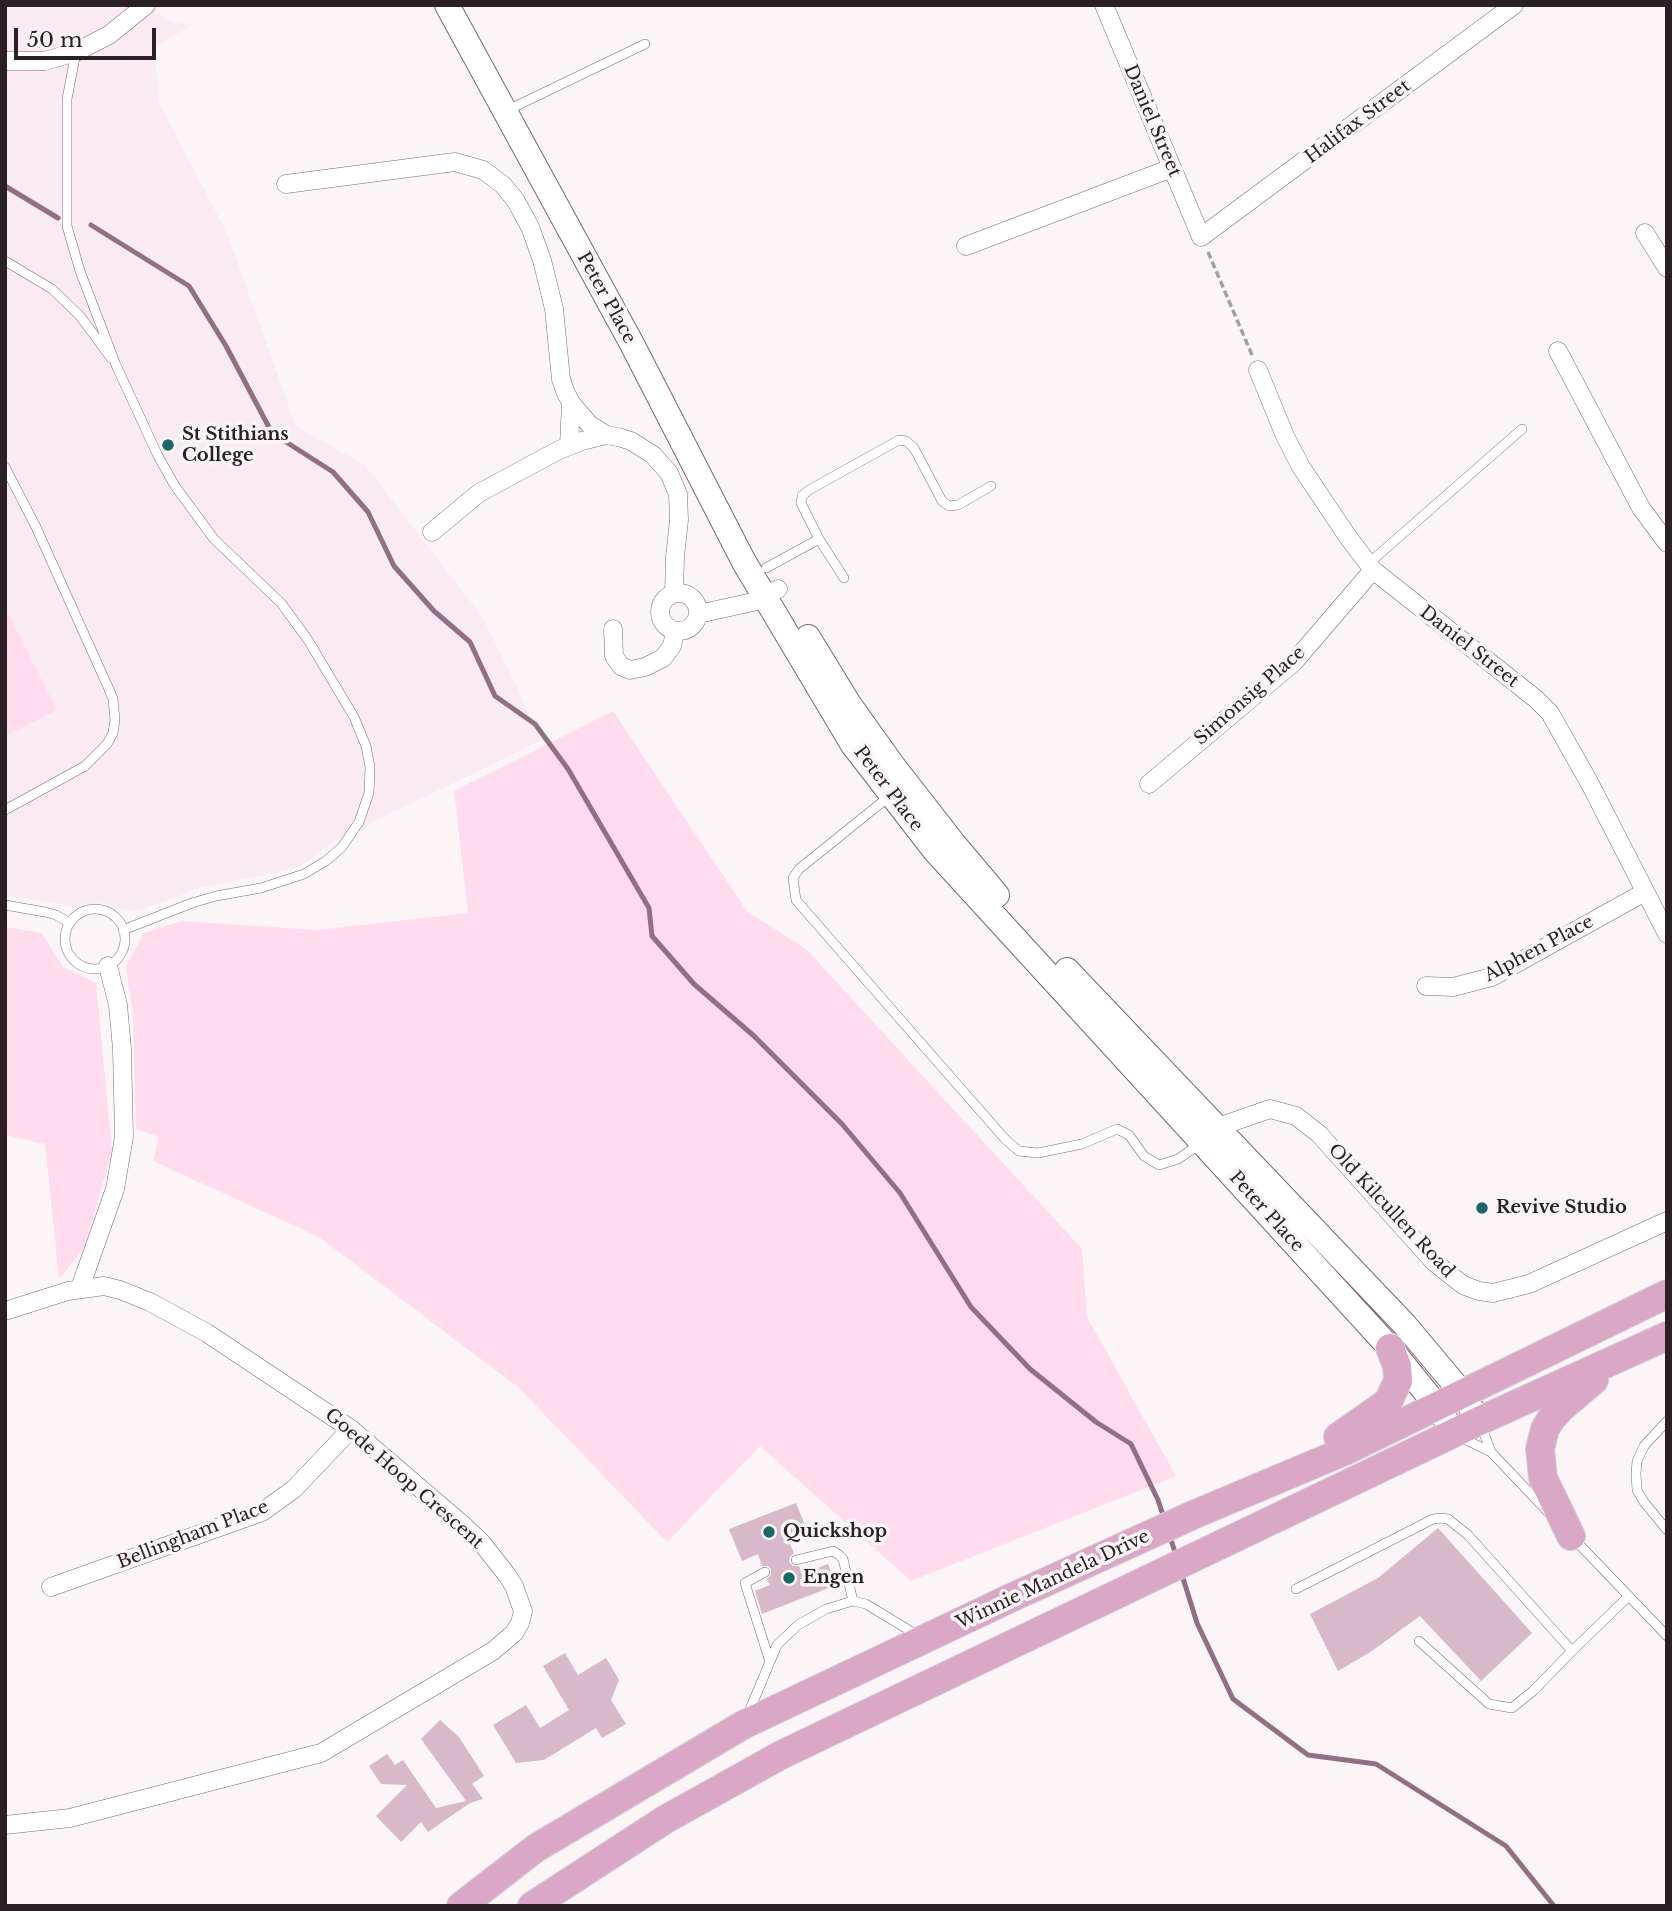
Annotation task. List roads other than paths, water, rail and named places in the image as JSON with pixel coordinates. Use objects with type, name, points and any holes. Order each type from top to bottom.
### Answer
[{"type":"main road","name":"Peter Place","points":[[447,5],[632,344],[706,490],[770,585]]},
{"type":"main road","name":"Peter Place","points":[[463,5],[514,107],[807,651],[853,745],[899,788],[935,851],[1210,1134],[1405,1325],[1462,1393],[1479,1421]]},
{"type":"main road","name":"Peter Place","points":[[1210,1134],[1390,1348],[1437,1406],[1454,1433]]},
{"type":"main road","name":"Winnie Mandela Drive","points":[[461,1906],[536,1848],[743,1726],[1193,1515],[1345,1451],[1667,1294]]},
{"type":"main road","points":[[532,1906],[666,1819],[781,1755],[1479,1421],[1667,1336]]},
{"type":"main road","points":[[1268,1483],[1388,1402],[1398,1381],[1397,1366],[1390,1348]]},
{"type":"main road","points":[[1571,1536],[1543,1478],[1541,1449],[1545,1429],[1561,1408],[1617,1360]]},
{"type":"street","points":[[5,61],[45,61],[76,52],[109,35],[146,5]]},
{"type":"street","name":"Daniel Street","points":[[1104,5],[1201,237]]},
{"type":"street","name":"Halifax Street","points":[[1201,237],[1514,5]]},
{"type":"street","points":[[286,184],[455,162],[483,170],[503,185],[516,201],[530,227],[542,260],[554,309],[561,379],[571,404],[589,424],[606,435],[631,441],[653,455],[669,474],[678,494],[680,520],[674,593]]},
{"type":"street","points":[[966,246],[1172,168]]},
{"type":"street","points":[[1646,233],[1667,268]]},
{"type":"street","points":[[1558,351],[1641,508],[1667,543]]},
{"type":"street","name":"Daniel Street","points":[[1258,370],[1301,467],[1371,567],[1536,699],[1549,713],[1589,782],[1667,934]]},
{"type":"street","points":[[569,446],[571,404]]},
{"type":"street","points":[[432,532],[479,494],[569,446],[606,435]]},
{"type":"street","name":"Simonsig Place","points":[[1149,784],[1294,662],[1371,567]]},
{"type":"street","points":[[698,614],[754,602],[770,585]]},
{"type":"street","points":[[674,593],[684,593],[692,597],[698,614],[691,627],[675,631],[663,622],[660,612],[666,598],[674,593]]},
{"type":"street","points":[[613,629],[614,656],[621,666],[629,670],[645,667],[663,658],[672,646],[675,631]]},
{"type":"street","name":"Alphen Place","points":[[1426,986],[1453,987],[1492,977],[1645,892]]},
{"type":"street","points":[[80,1288],[115,1189],[124,1137],[118,1005],[108,967]]},
{"type":"street","name":"Old Kilcullen Road","points":[[1210,1134],[1270,1108],[1296,1116],[1319,1134],[1434,1262],[1463,1285],[1479,1291],[1493,1293],[1529,1284],[1667,1221]]},
{"type":"street","name":"Goede Hoop Crescent","points":[[5,1311],[80,1288],[104,1286],[150,1302],[207,1332],[351,1429],[463,1525],[498,1563],[514,1586],[523,1611],[514,1633],[493,1651],[321,1753],[71,1818],[5,1825]]},
{"type":"street","name":"Bellingham Place","points":[[51,1587],[262,1512],[293,1489],[351,1429]]},
{"type":"lane","points":[[514,107],[645,44]]},
{"type":"lane","points":[[76,52],[67,99],[67,226],[80,271],[116,365],[158,456],[175,486],[214,539],[281,603],[308,640],[354,717],[366,747],[370,767],[369,793],[359,822],[342,847],[326,861],[304,874],[261,888],[192,903],[123,930]]},
{"type":"lane","points":[[5,261],[52,289],[80,316],[116,365]]},
{"type":"lane","points":[[1371,567],[1522,429]]},
{"type":"lane","points":[[844,578],[819,539],[801,503],[802,496],[809,489],[899,440],[906,441],[914,448],[942,501],[949,506],[958,505],[991,486]]},
{"type":"lane","points":[[5,467],[36,527],[108,687],[113,699],[115,720],[113,733],[107,744],[86,766],[5,810]]},
{"type":"lane","points":[[770,585],[819,539]]},
{"type":"lane","points":[[899,788],[799,869],[793,878],[796,900],[1006,1140],[1019,1151],[1038,1153],[1082,1144],[1117,1129],[1129,1135],[1144,1156],[1159,1165],[1178,1159],[1210,1134]]},
{"type":"lane","points":[[5,905],[56,915],[70,923]]},
{"type":"lane","points":[[95,909],[114,916],[123,930],[125,943],[122,953],[108,967],[89,969],[73,959],[65,942],[70,923],[85,911],[95,909]]},
{"type":"lane","name":"Peter Place","points":[[1479,1421],[1492,1452]]},
{"type":"lane","points":[[1667,1421],[1644,1446],[1637,1461],[1636,1474],[1637,1490],[1667,1530]]},
{"type":"lane","name":"Peter Place","points":[[1454,1433],[1492,1452],[1667,1636]]},
{"type":"lane","points":[[1296,1589],[1433,1519],[1448,1519],[1468,1535],[1572,1650]]},
{"type":"lane","points":[[796,1560],[833,1551],[839,1555],[843,1559],[853,1601]]},
{"type":"lane","points":[[765,1572],[745,1583],[769,1659]]},
{"type":"lane","points":[[1419,1641],[1489,1704],[1512,1708],[1533,1691],[1629,1596]]},
{"type":"lane","points":[[743,1726],[777,1645],[798,1625],[826,1609],[853,1601],[878,1610],[924,1640]]},
{"type":"waterway","points":[[5,186],[58,218]]},
{"type":"waterway","points":[[91,225],[189,286],[226,346],[272,433],[333,472],[368,512],[394,566],[434,611],[470,642],[495,696],[535,724],[568,769],[649,908],[652,936],[694,984],[754,1036],[842,1124],[900,1193],[971,1307],[1030,1369],[1096,1422],[1131,1444],[1164,1518]]},
{"type":"waterway","points":[[1169,1534],[1176,1555]]},
{"type":"waterway","points":[[1182,1575],[1197,1623],[1233,1699],[1308,1755],[1376,1764],[1506,1846],[1554,1906]]},
{"type":"place","name":"St Stithians College","points":[[168,445]]},
{"type":"place","name":"Revive Studio","points":[[1482,1208]]},
{"type":"place","name":"Quickshop","points":[[769,1532]]},
{"type":"place","name":"Engen","points":[[789,1578]]}]
